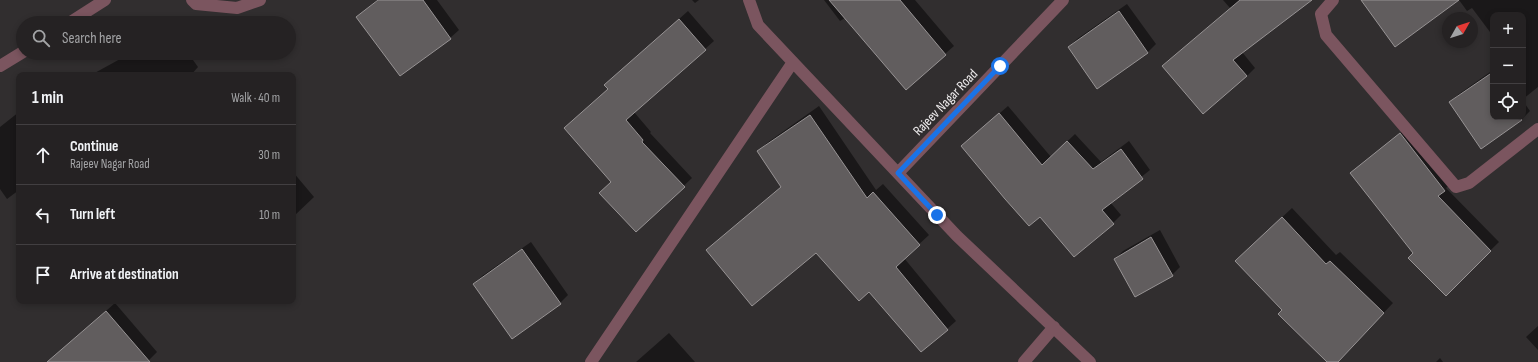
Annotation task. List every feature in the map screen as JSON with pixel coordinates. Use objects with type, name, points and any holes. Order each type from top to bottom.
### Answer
[{"type":"street","points":[[80,16],[105,0]]},
{"type":"street","points":[[192,0],[196,4],[237,8],[260,0]]},
{"type":"street","points":[[749,0],[758,24],[793,62],[957,236],[1090,362]]},
{"type":"street","name":"Rajeev Nagar Road","points":[[898,173],[1063,0]]},
{"type":"street","points":[[1332,0],[1322,14],[1326,35],[1456,187],[1469,183],[1538,128]]},
{"type":"street","points":[[0,66],[16,56]]},
{"type":"street","points":[[591,362],[793,62]]},
{"type":"street","points":[[1024,362],[1054,327]]},
{"type":"building","points":[[378,0],[423,0],[451,39],[400,76],[356,17]]},
{"type":"building","points":[[829,0],[900,0],[946,55],[906,90]]},
{"type":"building","points":[[1240,0],[1312,0],[1233,60],[1247,76],[1203,114],[1162,66]]},
{"type":"building","points":[[1361,0],[1459,0],[1442,12],[1395,47]]},
{"type":"building","points":[[1119,11],[1148,53],[1097,89],[1068,47]]},
{"type":"building","points":[[679,19],[706,50],[626,120],[643,140],[642,142],[685,187],[636,232],[599,193],[611,182],[564,128],[608,89],[604,85]]},
{"type":"building","points":[[1490,74],[1490,120],[1522,120],[1481,149],[1449,102]]},
{"type":"building","points":[[999,113],[1042,165],[1067,141],[1093,169],[1121,149],[1143,179],[1102,210],[1114,224],[1074,257],[1040,217],[1029,226],[961,146]]},
{"type":"building","points":[[810,115],[867,198],[873,192],[920,245],[896,267],[948,330],[921,352],[869,292],[859,301],[816,253],[752,306],[706,250],[781,187],[757,151]]},
{"type":"building","points":[[1400,133],[1445,191],[1438,196],[1491,251],[1446,296],[1408,258],[1413,253],[1350,173]]},
{"type":"building","points":[[1282,217],[1326,264],[1330,261],[1384,313],[1338,362],[1327,362],[1278,314],[1282,310],[1235,261]]},
{"type":"building","points":[[1151,237],[1173,276],[1135,297],[1114,259]]},
{"type":"building","points":[[522,249],[561,304],[512,339],[473,284]]},
{"type":"building","points":[[106,311],[150,362],[47,362]]},
{"type":"route","points":[[937,215],[898,173],[1000,66]]}]
